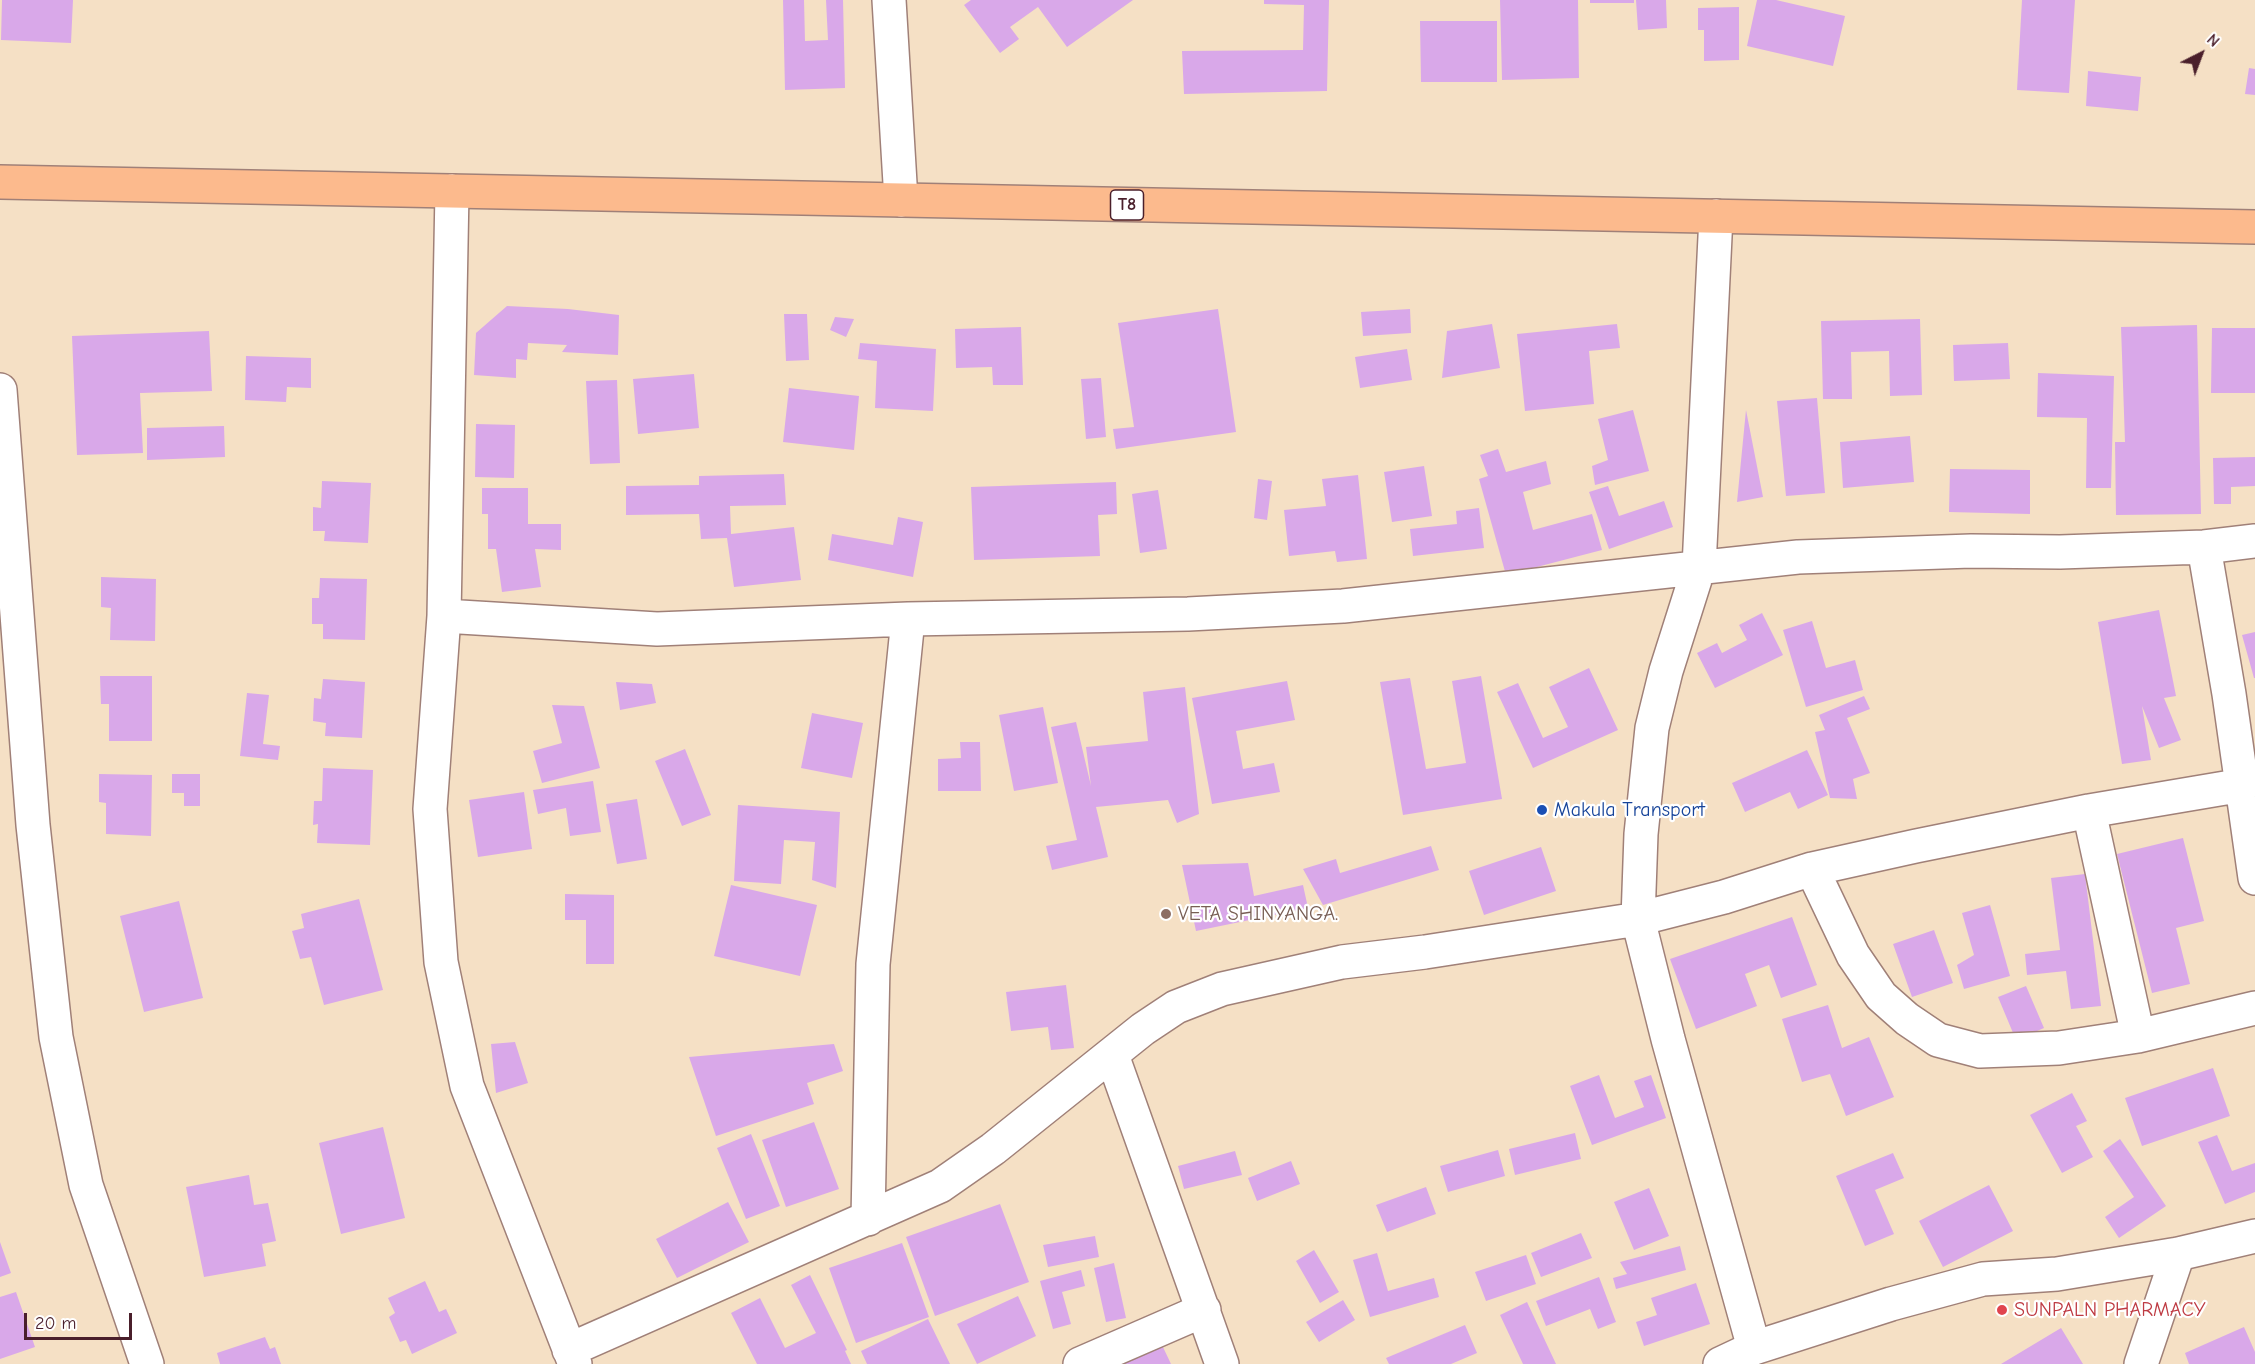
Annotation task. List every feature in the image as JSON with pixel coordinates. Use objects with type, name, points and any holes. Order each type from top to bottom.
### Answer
[{"type":"highway","name":"T8","points":[[0,182],[2255,227]]},
{"type":"street","points":[[889,0],[901,200]]},
{"type":"street","points":[[452,191],[444,616],[430,809],[441,962],[467,1086],[572,1357],[940,1186],[993,1149],[1143,1029],[1176,1007],[1222,989],[1342,962],[1425,952],[1638,919],[1724,897],[1812,869],[2089,811],[2243,785]]},
{"type":"street","points":[[1716,216],[1699,567],[1666,671],[1652,728],[1641,834],[1638,919],[1670,1049],[1754,1348]]},
{"type":"street","points":[[0,390],[33,825],[56,1037],[86,1185],[147,1364]]},
{"type":"street","points":[[444,616],[657,629],[807,625],[908,619],[1188,614],[1343,606],[1549,586],[1699,567],[1878,553],[2060,552],[2204,547],[2255,540]]},
{"type":"street","points":[[2204,547],[2243,785],[2255,878]]},
{"type":"street","points":[[868,1219],[873,964],[908,619]]},
{"type":"street","points":[[2089,811],[2138,1036]]},
{"type":"street","points":[[1812,869],[1853,955],[1881,996],[1938,1040],[1980,1051],[2058,1048],[2138,1036],[2255,1008]]},
{"type":"street","points":[[1112,1055],[1222,1364]]},
{"type":"street","points":[[1720,1364],[1754,1348],[1983,1279],[2057,1274],[2178,1254],[2255,1236]]},
{"type":"street","points":[[2141,1364],[2178,1254]]},
{"type":"street","points":[[1080,1364],[1204,1310]]},
{"type":"building","points":[[2,0],[73,0],[71,43],[1,40]]},
{"type":"building","points":[[783,0],[804,0],[805,41],[828,40],[826,0],[843,0],[845,88],[785,90]]},
{"type":"building","points":[[971,0],[1133,0],[1067,47],[1038,7],[1010,27],[1019,39],[1000,53],[964,5]]},
{"type":"building","points":[[1264,0],[1329,0],[1327,91],[1184,94],[1182,51],[1303,50],[1304,5],[1264,4]]},
{"type":"building","points":[[1500,0],[1578,0],[1579,78],[1502,80]]},
{"type":"building","points":[[1590,0],[1634,0],[1634,3],[1590,3]]},
{"type":"building","points":[[1636,0],[1666,0],[1667,28],[1638,30]]},
{"type":"building","points":[[1757,0],[1776,0],[1845,16],[1833,66],[1747,46]]},
{"type":"building","points":[[2022,0],[2075,0],[2069,93],[2017,90]]},
{"type":"building","points":[[1739,7],[1739,60],[1704,61],[1704,30],[1698,30],[1698,8]]},
{"type":"building","points":[[1420,21],[1497,21],[1497,82],[1421,82]]},
{"type":"building","points":[[2249,68],[2255,69],[2255,95],[2245,94]]},
{"type":"building","points":[[2088,71],[2141,77],[2138,111],[2086,106]]},
{"type":"building","points":[[507,306],[568,309],[619,315],[618,355],[562,352],[567,345],[528,343],[527,360],[516,359],[516,378],[474,375],[476,333]]},
{"type":"building","points":[[1218,309],[1236,432],[1116,449],[1113,429],[1134,427],[1118,323]]},
{"type":"building","points":[[1410,309],[1411,333],[1363,336],[1361,312]]},
{"type":"building","points":[[784,314],[807,314],[809,360],[786,361]]},
{"type":"building","points":[[835,317],[854,319],[846,337],[830,330]]},
{"type":"building","points":[[1920,319],[1922,395],[1890,396],[1889,351],[1851,352],[1852,399],[1823,399],[1821,321]]},
{"type":"building","points":[[1492,324],[1500,368],[1442,378],[1447,331]]},
{"type":"building","points":[[1617,324],[1620,348],[1589,351],[1594,404],[1525,411],[1517,334]]},
{"type":"building","points":[[2197,325],[2201,514],[2116,515],[2115,442],[2125,442],[2121,327]]},
{"type":"building","points":[[1021,327],[1023,385],[993,385],[992,367],[956,368],[955,329]]},
{"type":"building","points":[[2212,328],[2255,328],[2255,393],[2211,393]]},
{"type":"building","points":[[209,331],[212,391],[140,393],[143,453],[77,455],[72,336]]},
{"type":"building","points":[[860,343],[936,349],[933,411],[875,408],[877,361],[858,359]]},
{"type":"building","points":[[2008,343],[2010,379],[1954,381],[1953,345]]},
{"type":"building","points":[[1407,349],[1412,380],[1360,388],[1355,357]]},
{"type":"building","points":[[246,356],[311,358],[311,388],[287,387],[286,402],[245,400]]},
{"type":"building","points":[[2038,373],[2114,376],[2111,488],[2086,488],[2087,418],[2037,417]]},
{"type":"building","points":[[694,374],[699,428],[638,434],[633,379]]},
{"type":"building","points":[[1101,378],[1106,437],[1086,439],[1081,379]]},
{"type":"building","points":[[617,380],[620,463],[590,464],[586,381]]},
{"type":"building","points":[[789,388],[859,396],[854,450],[783,442]]},
{"type":"building","points":[[1817,398],[1825,493],[1786,496],[1777,401]]},
{"type":"building","points":[[1633,410],[1649,471],[1595,485],[1592,466],[1608,460],[1598,419]]},
{"type":"building","points":[[1746,410],[1763,497],[1737,502]]},
{"type":"building","points":[[476,424],[515,425],[514,478],[475,477]]},
{"type":"building","points":[[224,426],[225,457],[147,460],[147,428]]},
{"type":"building","points":[[1910,436],[1914,482],[1843,488],[1840,442]]},
{"type":"building","points":[[1498,449],[1506,472],[1546,461],[1551,484],[1523,492],[1533,530],[1592,514],[1602,550],[1506,575],[1479,479],[1488,476],[1480,455]]},
{"type":"building","points":[[2255,457],[2255,486],[2231,487],[2231,504],[2214,504],[2213,458]]},
{"type":"building","points":[[1424,466],[1432,516],[1392,522],[1384,472]]},
{"type":"building","points":[[1950,469],[2030,470],[2030,514],[1949,512]]},
{"type":"building","points":[[784,474],[786,505],[730,506],[731,534],[794,527],[801,580],[734,587],[727,538],[701,539],[699,514],[626,515],[626,486],[699,485],[699,476]]},
{"type":"building","points":[[1358,475],[1367,559],[1337,562],[1335,551],[1289,556],[1284,510],[1326,506],[1322,479]]},
{"type":"building","points":[[1258,479],[1272,481],[1267,520],[1254,518]]},
{"type":"building","points":[[322,481],[371,483],[368,543],[324,541],[325,531],[313,531],[313,507],[321,508]]},
{"type":"building","points":[[1116,482],[1117,514],[1098,515],[1100,556],[974,560],[971,487]]},
{"type":"building","points":[[1608,486],[1619,516],[1664,501],[1673,527],[1609,549],[1589,492]]},
{"type":"building","points":[[482,488],[528,488],[528,524],[561,524],[561,550],[535,549],[541,587],[502,592],[496,549],[488,549],[488,514],[482,514]]},
{"type":"building","points":[[1158,490],[1167,549],[1140,553],[1132,494]]},
{"type":"building","points":[[1479,508],[1484,548],[1413,556],[1410,529],[1457,524],[1456,511]]},
{"type":"building","points":[[898,517],[923,522],[913,577],[828,560],[832,534],[893,545]]},
{"type":"building","points":[[101,577],[156,579],[155,641],[110,640],[111,608],[101,607]]},
{"type":"building","points":[[320,578],[367,579],[365,640],[323,639],[323,624],[312,624],[312,598],[319,598]]},
{"type":"building","points":[[2159,610],[2176,696],[2164,698],[2181,740],[2159,748],[2142,706],[2151,760],[2122,764],[2098,622]]},
{"type":"building","points":[[1762,613],[1783,655],[1715,688],[1697,653],[1717,643],[1722,653],[1747,640],[1739,625]]},
{"type":"building","points":[[1812,621],[1826,668],[1855,660],[1863,690],[1806,707],[1783,630]]},
{"type":"building","points":[[2255,632],[2255,678],[2254,678],[2242,635]]},
{"type":"building","points":[[1589,668],[1618,730],[1533,768],[1497,692],[1518,683],[1543,738],[1568,727],[1549,687]]},
{"type":"building","points":[[100,676],[152,676],[152,741],[109,741],[109,704],[101,704]]},
{"type":"building","points":[[1481,676],[1502,799],[1403,815],[1380,682],[1410,678],[1426,769],[1466,763],[1452,681]]},
{"type":"building","points":[[323,679],[365,682],[362,738],[325,736],[326,723],[313,721],[314,698],[321,699]]},
{"type":"building","points":[[1287,681],[1295,720],[1236,731],[1243,769],[1274,763],[1280,792],[1212,804],[1192,698]]},
{"type":"building","points":[[616,682],[652,684],[656,703],[620,710]]},
{"type":"building","points":[[1185,687],[1199,814],[1177,823],[1168,800],[1096,807],[1108,857],[1052,870],[1046,846],[1077,840],[1051,727],[1076,722],[1091,786],[1086,747],[1148,741],[1143,692]]},
{"type":"building","points":[[247,693],[269,695],[263,744],[280,746],[278,760],[240,756]]},
{"type":"building","points":[[1864,696],[1870,709],[1847,718],[1870,773],[1853,779],[1857,799],[1830,798],[1815,732],[1825,730],[1819,715]]},
{"type":"building","points":[[552,705],[584,706],[600,768],[542,783],[533,751],[562,743]]},
{"type":"building","points":[[1043,707],[1058,783],[1014,791],[999,715]]},
{"type":"building","points":[[812,713],[863,723],[852,778],[801,768]]},
{"type":"building","points":[[960,742],[980,742],[981,791],[938,791],[938,759],[961,758]]},
{"type":"building","points":[[685,749],[711,815],[682,826],[655,761]]},
{"type":"building","points":[[1807,750],[1828,795],[1798,809],[1790,792],[1745,812],[1732,783]]},
{"type":"building","points":[[323,768],[373,770],[370,845],[317,843],[318,824],[313,825],[314,801],[322,801]]},
{"type":"building","points":[[99,774],[152,775],[151,836],[106,834],[106,803],[99,802]]},
{"type":"building","points":[[172,774],[200,774],[200,806],[184,806],[184,793],[172,793]]},
{"type":"building","points":[[593,781],[601,832],[570,836],[566,808],[538,814],[533,790]]},
{"type":"building","points":[[524,792],[532,849],[478,857],[469,800]]},
{"type":"building","points":[[637,799],[647,859],[617,864],[606,804]]},
{"type":"building","points":[[738,805],[840,812],[836,888],[812,880],[815,842],[784,840],[781,884],[734,881]]},
{"type":"building","points":[[2183,838],[2204,921],[2176,928],[2190,984],[2152,993],[2117,854]]},
{"type":"building","points":[[1431,846],[1439,870],[1323,905],[1303,869],[1336,859],[1340,873]]},
{"type":"building","points":[[1541,847],[1556,891],[1484,915],[1469,871]]},
{"type":"building","points":[[1248,863],[1254,896],[1303,885],[1308,908],[1196,931],[1182,865]]},
{"type":"building","points":[[2085,874],[2101,1006],[2071,1009],[2066,971],[2027,975],[2025,954],[2060,950],[2051,878]]},
{"type":"building","points":[[731,885],[817,905],[800,976],[714,956]]},
{"type":"building","points":[[565,894],[614,895],[614,964],[586,964],[586,920],[565,920]]},
{"type":"building","points":[[359,899],[383,990],[324,1005],[311,957],[300,959],[292,931],[304,928],[301,914]]},
{"type":"building","points":[[179,901],[203,998],[144,1012],[120,916]]},
{"type":"building","points":[[1990,905],[2010,976],[1964,989],[1957,965],[1974,955],[1962,913]]},
{"type":"building","points":[[1792,917],[1817,985],[1781,998],[1769,965],[1745,974],[1757,1006],[1696,1029],[1670,959]]},
{"type":"building","points":[[1934,930],[1953,983],[1912,997],[1893,944]]},
{"type":"building","points":[[1066,985],[1074,1048],[1051,1050],[1048,1027],[1011,1031],[1006,992]]},
{"type":"building","points":[[2026,986],[2044,1028],[2016,1040],[1998,997]]},
{"type":"building","points":[[1828,1005],[1842,1048],[1869,1037],[1894,1097],[1846,1116],[1830,1074],[1802,1082],[1782,1019]]},
{"type":"building","points":[[515,1042],[528,1083],[496,1093],[491,1044]]},
{"type":"building","points":[[834,1044],[843,1071],[807,1083],[814,1104],[716,1136],[689,1057]]},
{"type":"building","points":[[2213,1068],[2230,1116],[2142,1146],[2125,1098]]},
{"type":"building","points":[[1599,1075],[1615,1118],[1644,1107],[1634,1081],[1651,1075],[1666,1118],[1592,1145],[1570,1086]]},
{"type":"building","points":[[2072,1093],[2087,1121],[2076,1126],[2093,1157],[2062,1173],[2030,1115]]},
{"type":"building","points":[[814,1122],[839,1189],[786,1207],[762,1140]]},
{"type":"building","points":[[383,1127],[405,1218],[341,1234],[319,1143]]},
{"type":"building","points":[[1575,1133],[1581,1159],[1515,1175],[1509,1149]]},
{"type":"building","points":[[751,1134],[780,1206],[746,1219],[717,1148]]},
{"type":"building","points":[[2217,1135],[2232,1171],[2255,1163],[2255,1192],[2225,1204],[2198,1142]]},
{"type":"building","points":[[2120,1139],[2166,1206],[2119,1238],[2105,1217],[2134,1197],[2103,1151]]},
{"type":"building","points":[[1498,1150],[1505,1176],[1448,1192],[1440,1166]]},
{"type":"building","points":[[1235,1151],[1242,1175],[1184,1189],[1178,1166]]},
{"type":"building","points":[[1893,1153],[1904,1178],[1875,1190],[1894,1234],[1865,1246],[1836,1176]]},
{"type":"building","points":[[1291,1161],[1300,1184],[1257,1201],[1248,1178]]},
{"type":"building","points":[[249,1175],[254,1205],[268,1203],[276,1241],[262,1244],[266,1266],[204,1277],[186,1187]]},
{"type":"building","points":[[1989,1185],[2013,1231],[1943,1267],[1919,1221]]},
{"type":"building","points":[[1426,1187],[1436,1214],[1387,1232],[1376,1205]]},
{"type":"building","points":[[1649,1188],[1669,1236],[1634,1250],[1614,1202]]},
{"type":"building","points":[[728,1202],[749,1242],[677,1278],[656,1239]]},
{"type":"building","points":[[1000,1204],[1029,1282],[935,1316],[906,1237]]},
{"type":"building","points":[[1581,1233],[1592,1258],[1541,1277],[1531,1253]]},
{"type":"building","points":[[1095,1236],[1099,1257],[1048,1267],[1043,1245]]},
{"type":"building","points":[[0,1242],[11,1273],[0,1277]]},
{"type":"building","points":[[902,1243],[929,1317],[856,1343],[829,1268]]},
{"type":"building","points":[[1680,1246],[1686,1270],[1616,1289],[1613,1278],[1627,1274],[1620,1262]]},
{"type":"building","points":[[1314,1250],[1339,1292],[1320,1303],[1296,1261]]},
{"type":"building","points":[[1377,1253],[1388,1291],[1434,1278],[1439,1297],[1370,1317],[1353,1260]]},
{"type":"building","points":[[1526,1255],[1536,1284],[1486,1301],[1475,1272]]},
{"type":"building","points":[[1114,1263],[1126,1318],[1106,1322],[1094,1268]]},
{"type":"building","points":[[1081,1270],[1085,1286],[1062,1292],[1071,1324],[1053,1329],[1040,1281]]},
{"type":"building","points":[[810,1275],[847,1350],[845,1351],[851,1364],[757,1364],[731,1313],[760,1298],[785,1348],[816,1333],[791,1285]]},
{"type":"building","points":[[1599,1277],[1616,1322],[1598,1329],[1590,1309],[1546,1326],[1536,1301]]},
{"type":"building","points":[[425,1281],[439,1312],[446,1309],[457,1333],[412,1354],[406,1340],[400,1342],[389,1317],[395,1313],[388,1298]]},
{"type":"building","points":[[1696,1283],[1710,1324],[1644,1346],[1636,1322],[1657,1315],[1651,1298]]},
{"type":"building","points":[[16,1292],[35,1347],[0,1359],[0,1297]]},
{"type":"building","points":[[1018,1296],[1036,1336],[977,1364],[957,1324]]},
{"type":"building","points":[[1343,1300],[1355,1320],[1319,1342],[1306,1322]]},
{"type":"building","points":[[1527,1302],[1556,1364],[1523,1364],[1500,1315]]},
{"type":"building","points":[[928,1319],[950,1364],[867,1364],[861,1351]]},
{"type":"building","points":[[1465,1325],[1477,1353],[1451,1364],[1389,1364],[1386,1358]]},
{"type":"building","points":[[2244,1327],[2255,1352],[2255,1364],[2189,1364],[2185,1353]]},
{"type":"building","points":[[2061,1328],[2083,1364],[2001,1364]]},
{"type":"building","points":[[265,1337],[270,1349],[275,1347],[281,1364],[220,1364],[217,1353]]},
{"type":"building","points":[[1162,1345],[1171,1364],[1122,1364]]},
{"type":"place","name":"Makula Transport","points":[[1542,810]]},
{"type":"place","name":"VETA SHINYANGA.","points":[[1166,914]]},
{"type":"place","name":"SUNPALN PHARMACY","points":[[2002,1310]]}]
